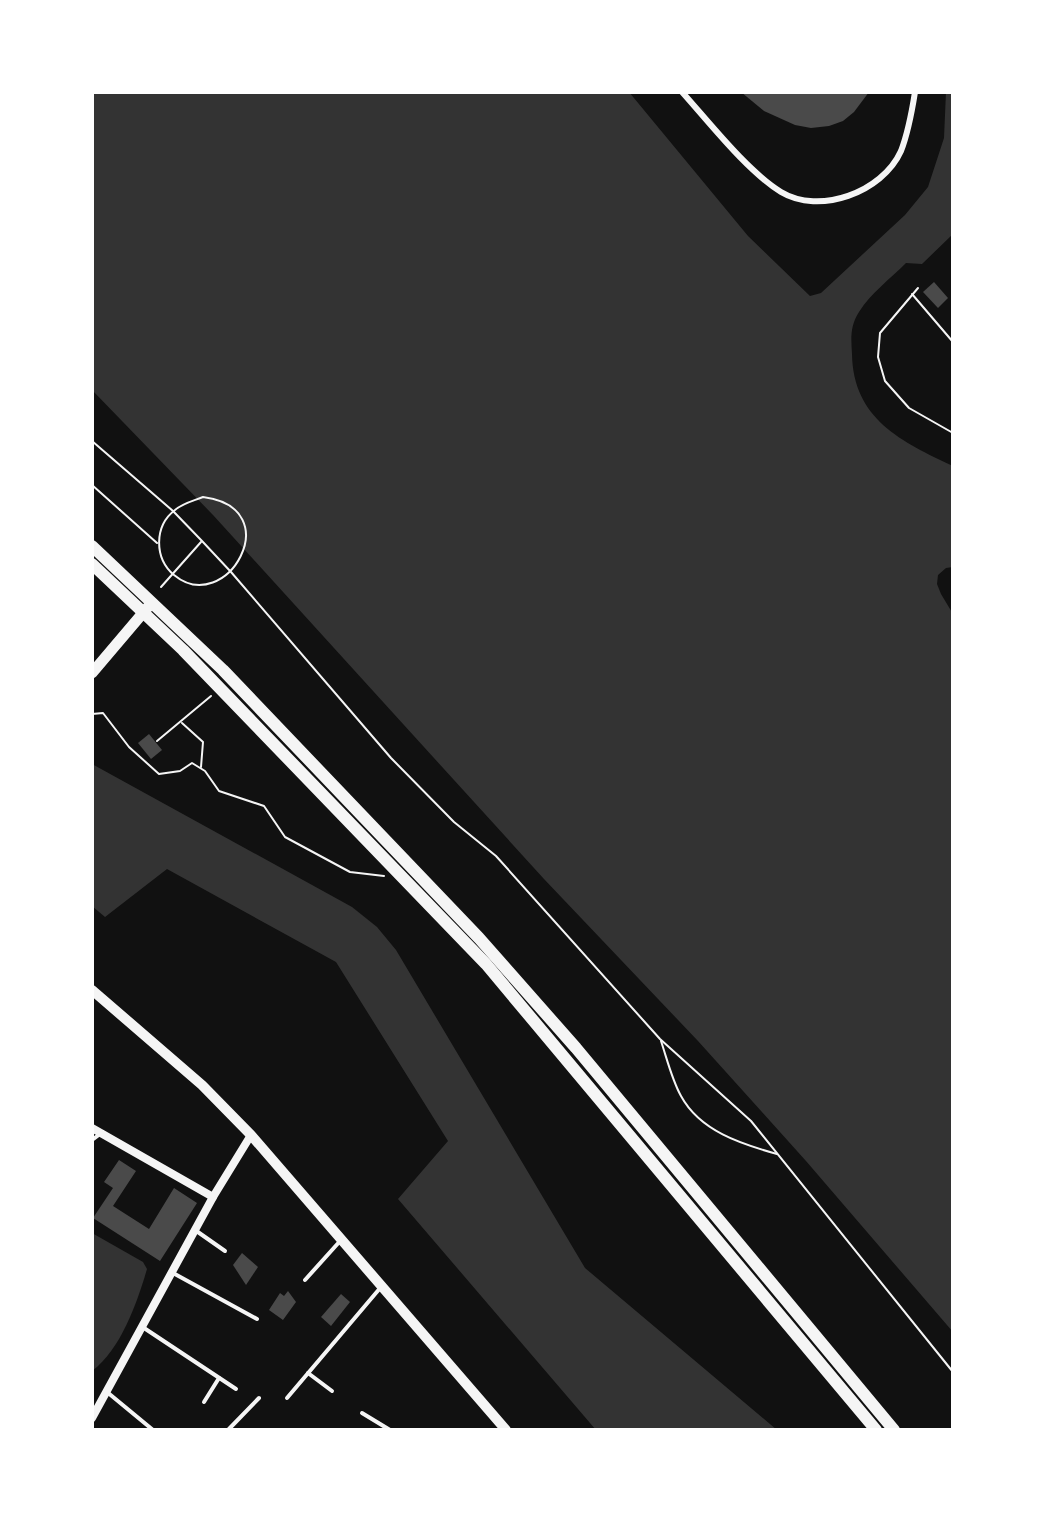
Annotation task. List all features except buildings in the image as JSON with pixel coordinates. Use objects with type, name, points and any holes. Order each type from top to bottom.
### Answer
[{"type":"main road","points":[[92,546],[486,964],[876,1430]]},
{"type":"main road","points":[[92,564],[233,681],[479,938],[576,1048],[894,1430]]},
{"type":"main road","points":[[92,673],[148,608]]},
{"type":"street","points":[[682,92],[761,177],[800,201],[827,202],[865,188],[891,166],[900,152],[915,92]]},
{"type":"street","points":[[92,990],[202,1085],[251,1135],[506,1430]]},
{"type":"street","points":[[92,1128],[213,1197]]},
{"type":"street","points":[[92,1418],[213,1197],[251,1135]]},
{"type":"lane","points":[[92,1140],[101,1132]]},
{"type":"lane","points":[[195,1230],[225,1251]]},
{"type":"lane","points":[[305,1280],[342,1238]]},
{"type":"lane","points":[[171,1272],[257,1319]]},
{"type":"lane","points":[[287,1398],[382,1285]]},
{"type":"lane","points":[[142,1327],[236,1389]]},
{"type":"lane","points":[[308,1373],[332,1391]]},
{"type":"lane","points":[[204,1402],[219,1378]]},
{"type":"lane","points":[[107,1392],[153,1430]]},
{"type":"lane","points":[[231,1429],[259,1398]]},
{"type":"lane","points":[[362,1413],[390,1430]]},
{"type":"path","points":[[918,288],[880,333],[878,357],[885,381],[909,408],[953,433]]},
{"type":"path","points":[[912,294],[953,341]]},
{"type":"path","points":[[92,441],[173,511],[231,572],[391,758],[454,822],[496,856],[660,1039],[734,1105],[778,1154],[953,1372]]},
{"type":"path","points":[[92,485],[158,545],[166,565],[183,580],[199,585],[218,582],[237,565],[247,537],[242,518],[232,505],[203,497],[173,511],[164,521],[158,545]]},
{"type":"path","points":[[161,587],[202,541]]},
{"type":"path","points":[[157,741],[213,694]]},
{"type":"path","points":[[92,714],[103,713],[129,747],[159,774],[180,771],[192,763],[201,768],[219,791],[264,806],[285,837],[350,872],[388,877]]},
{"type":"path","points":[[180,722],[203,742],[201,768]]},
{"type":"path","points":[[660,1039],[681,1096],[695,1114],[716,1132],[778,1154]]},
{"type":"shaded area","points":[[92,92],[629,92],[748,236],[810,296],[821,293],[905,215],[928,187],[944,138],[946,92],[953,92],[953,234],[922,264],[906,263],[875,293],[856,317],[851,337],[855,376],[861,396],[871,412],[899,437],[953,466],[953,567],[946,568],[938,575],[937,584],[953,614],[953,1332],[698,1041],[544,879],[213,515],[92,390]]},
{"type":"shaded area","points":[[92,764],[352,907],[377,927],[396,950],[585,1268],[777,1430],[596,1430],[398,1199],[448,1141],[336,962],[167,869],[105,917],[92,906]]},
{"type":"shaded area","points":[[92,1233],[143,1262],[147,1269],[120,1338],[92,1371]]}]
